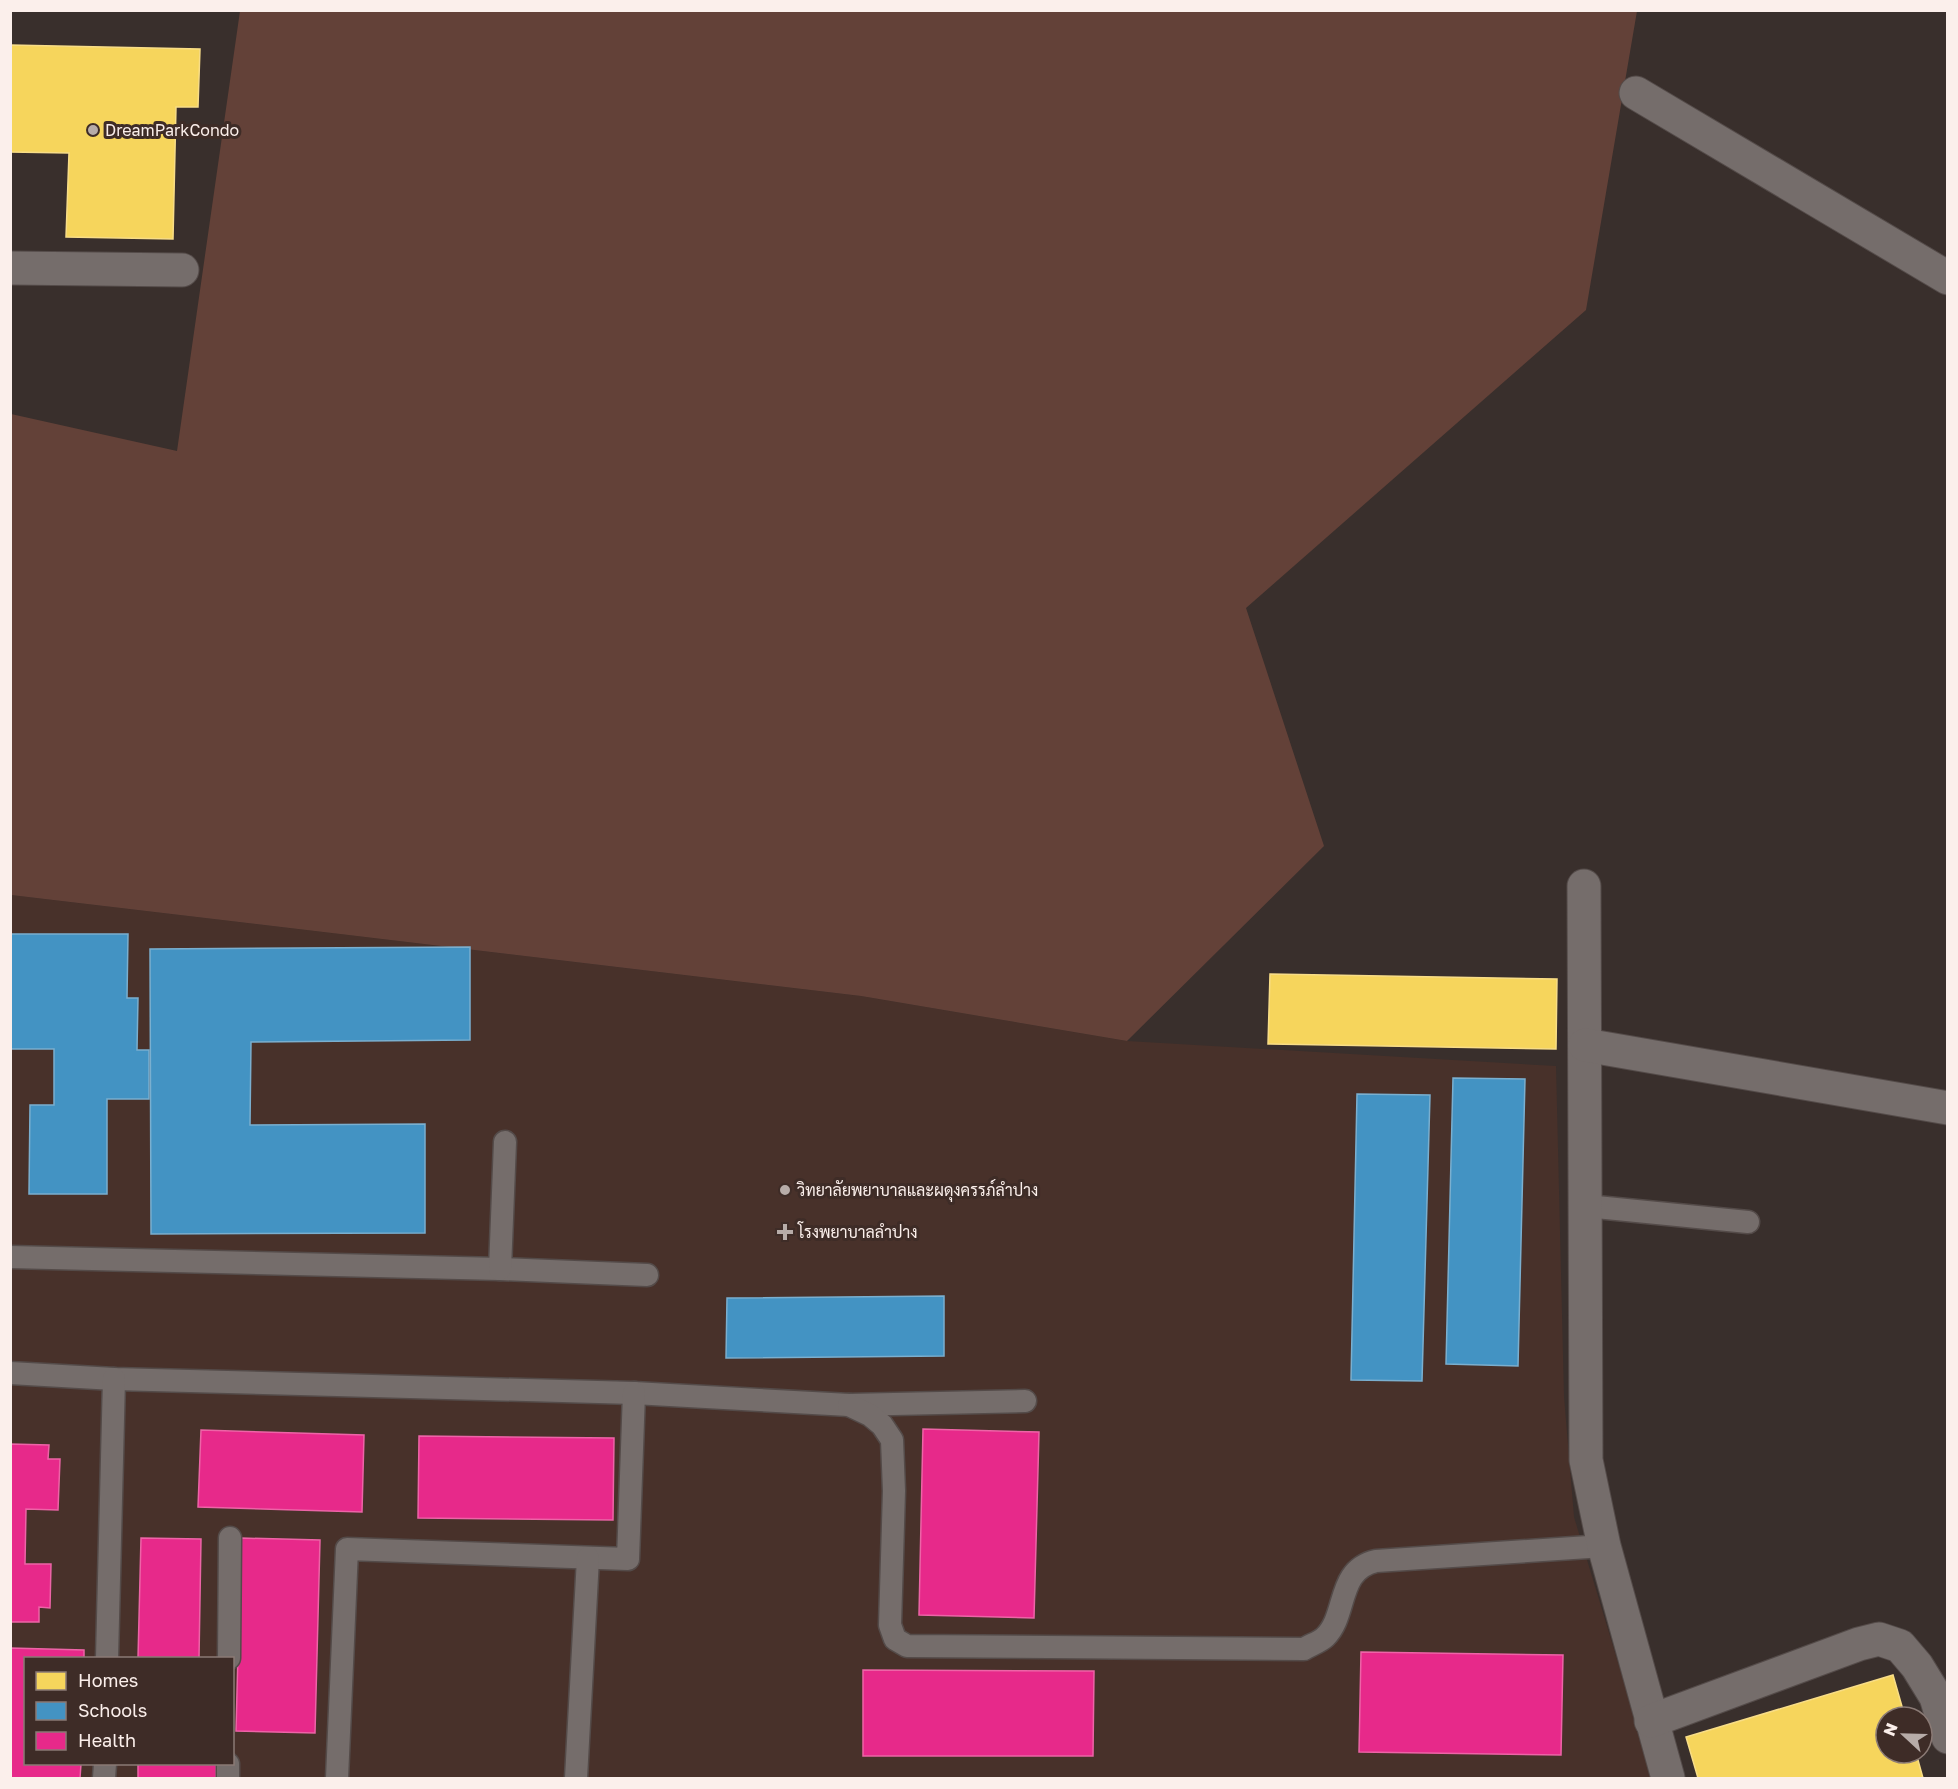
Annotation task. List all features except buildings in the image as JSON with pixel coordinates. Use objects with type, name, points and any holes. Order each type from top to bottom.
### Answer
[{"type":"street","points":[[1636,93],[1947,278]]},
{"type":"street","points":[[10,268],[182,270]]},
{"type":"street","points":[[1584,886],[1586,1460],[1604,1546],[1668,1779]]},
{"type":"street","points":[[1585,1045],[1947,1108]]},
{"type":"street","points":[[1651,1721],[1879,1639],[1900,1646],[1917,1666],[1936,1697],[1947,1737]]},
{"type":"lane","points":[[500,1269],[506,1142]]},
{"type":"lane","points":[[1586,1206],[1748,1222]]},
{"type":"lane","points":[[10,1257],[500,1269],[646,1275]]},
{"type":"lane","points":[[10,1373],[114,1379],[634,1393],[849,1405],[1025,1401]]},
{"type":"lane","points":[[107,1657],[114,1379]]},
{"type":"lane","points":[[337,1779],[347,1549],[628,1559],[634,1393]]},
{"type":"lane","points":[[849,1405],[870,1415],[882,1425],[892,1440],[894,1491],[890,1625],[896,1639],[907,1646],[1304,1648],[1325,1636],[1336,1618],[1352,1576],[1364,1564],[1376,1561],[1604,1546]]},
{"type":"lane","points":[[229,1657],[230,1538]]},
{"type":"lane","points":[[576,1779],[588,1558]]},
{"type":"shaded area","points":[[240,11],[1637,11],[1586,310],[1246,608],[1324,846],[1127,1041],[861,996],[11,895],[11,414],[177,451]]},
{"type":"shaded area","name":"โรงพยาบาลลำปาง","points":[[11,895],[861,996],[1127,1041],[1556,1066],[1564,1397],[1574,1517],[1653,1778],[11,1778]]},
{"type":"place","name":"DreamParkCondo","points":[[93,130]]},
{"type":"place","name":"วิทยาลัยพยาบาลและผดุงครรภ์ลําปาง","points":[[785,1190]]},
{"type":"place","name":"โรงพยาบาลลำปาง","points":[[785,1232]]}]
